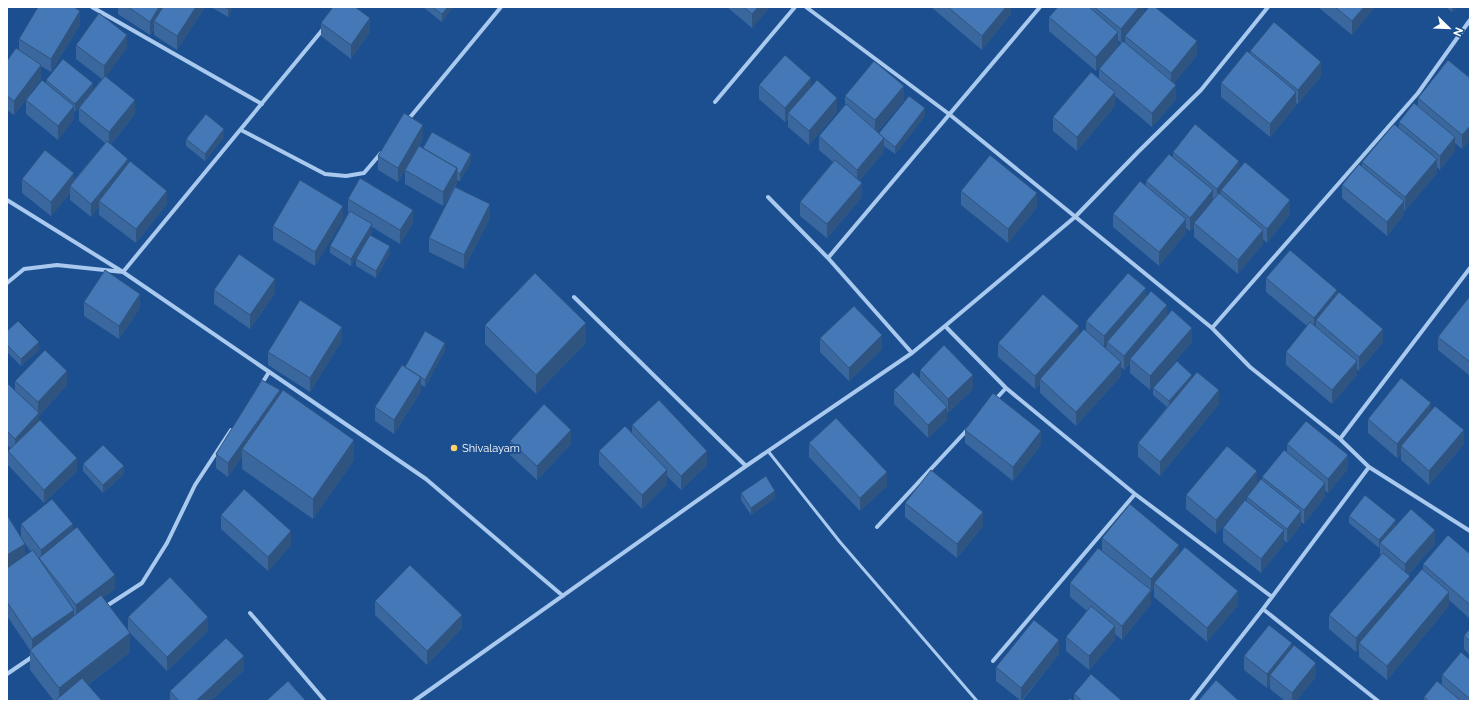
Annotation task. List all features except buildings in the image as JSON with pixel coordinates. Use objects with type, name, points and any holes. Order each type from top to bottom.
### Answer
[{"type":"street","points":[[92,7],[262,104]]},
{"type":"street","points":[[405,124],[501,7]]},
{"type":"street","points":[[715,102],[795,7]]},
{"type":"street","points":[[806,7],[949,114],[1212,328],[1250,367],[1340,439],[1369,467],[1470,531]]},
{"type":"street","points":[[828,258],[1040,7]]},
{"type":"street","points":[[414,701],[746,466],[912,353],[1076,217],[1138,152],[1201,90],[1268,7]]},
{"type":"street","points":[[1212,328],[1418,93],[1470,20]]},
{"type":"street","points":[[123,272],[326,25]]},
{"type":"street","points":[[241,130],[325,174],[346,176],[364,173],[385,149]]},
{"type":"street","points":[[768,198],[828,258],[912,353]]},
{"type":"street","points":[[7,200],[123,272],[426,478],[563,596]]},
{"type":"street","points":[[7,282],[24,269],[57,265],[123,272]]},
{"type":"street","points":[[1340,439],[1470,268]]},
{"type":"street","points":[[574,297],[746,466]]},
{"type":"street","points":[[945,326],[1006,388],[1135,494],[1272,597]]},
{"type":"street","points":[[256,392],[270,372]]},
{"type":"street","points":[[990,405],[1006,388]]},
{"type":"street","points":[[877,527],[974,423]]},
{"type":"street","points":[[98,611],[142,583],[167,543],[195,485],[234,426]]},
{"type":"street","points":[[1191,701],[1263,609],[1369,467]]},
{"type":"street","points":[[993,661],[1135,494]]},
{"type":"street","points":[[1263,609],[1378,701]]},
{"type":"street","points":[[250,613],[325,701]]},
{"type":"street","points":[[7,674],[40,651]]},
{"type":"lane","points":[[768,451],[840,542],[978,701]]},
{"type":"place","name":"Shivalayam","points":[[454,448]]}]
